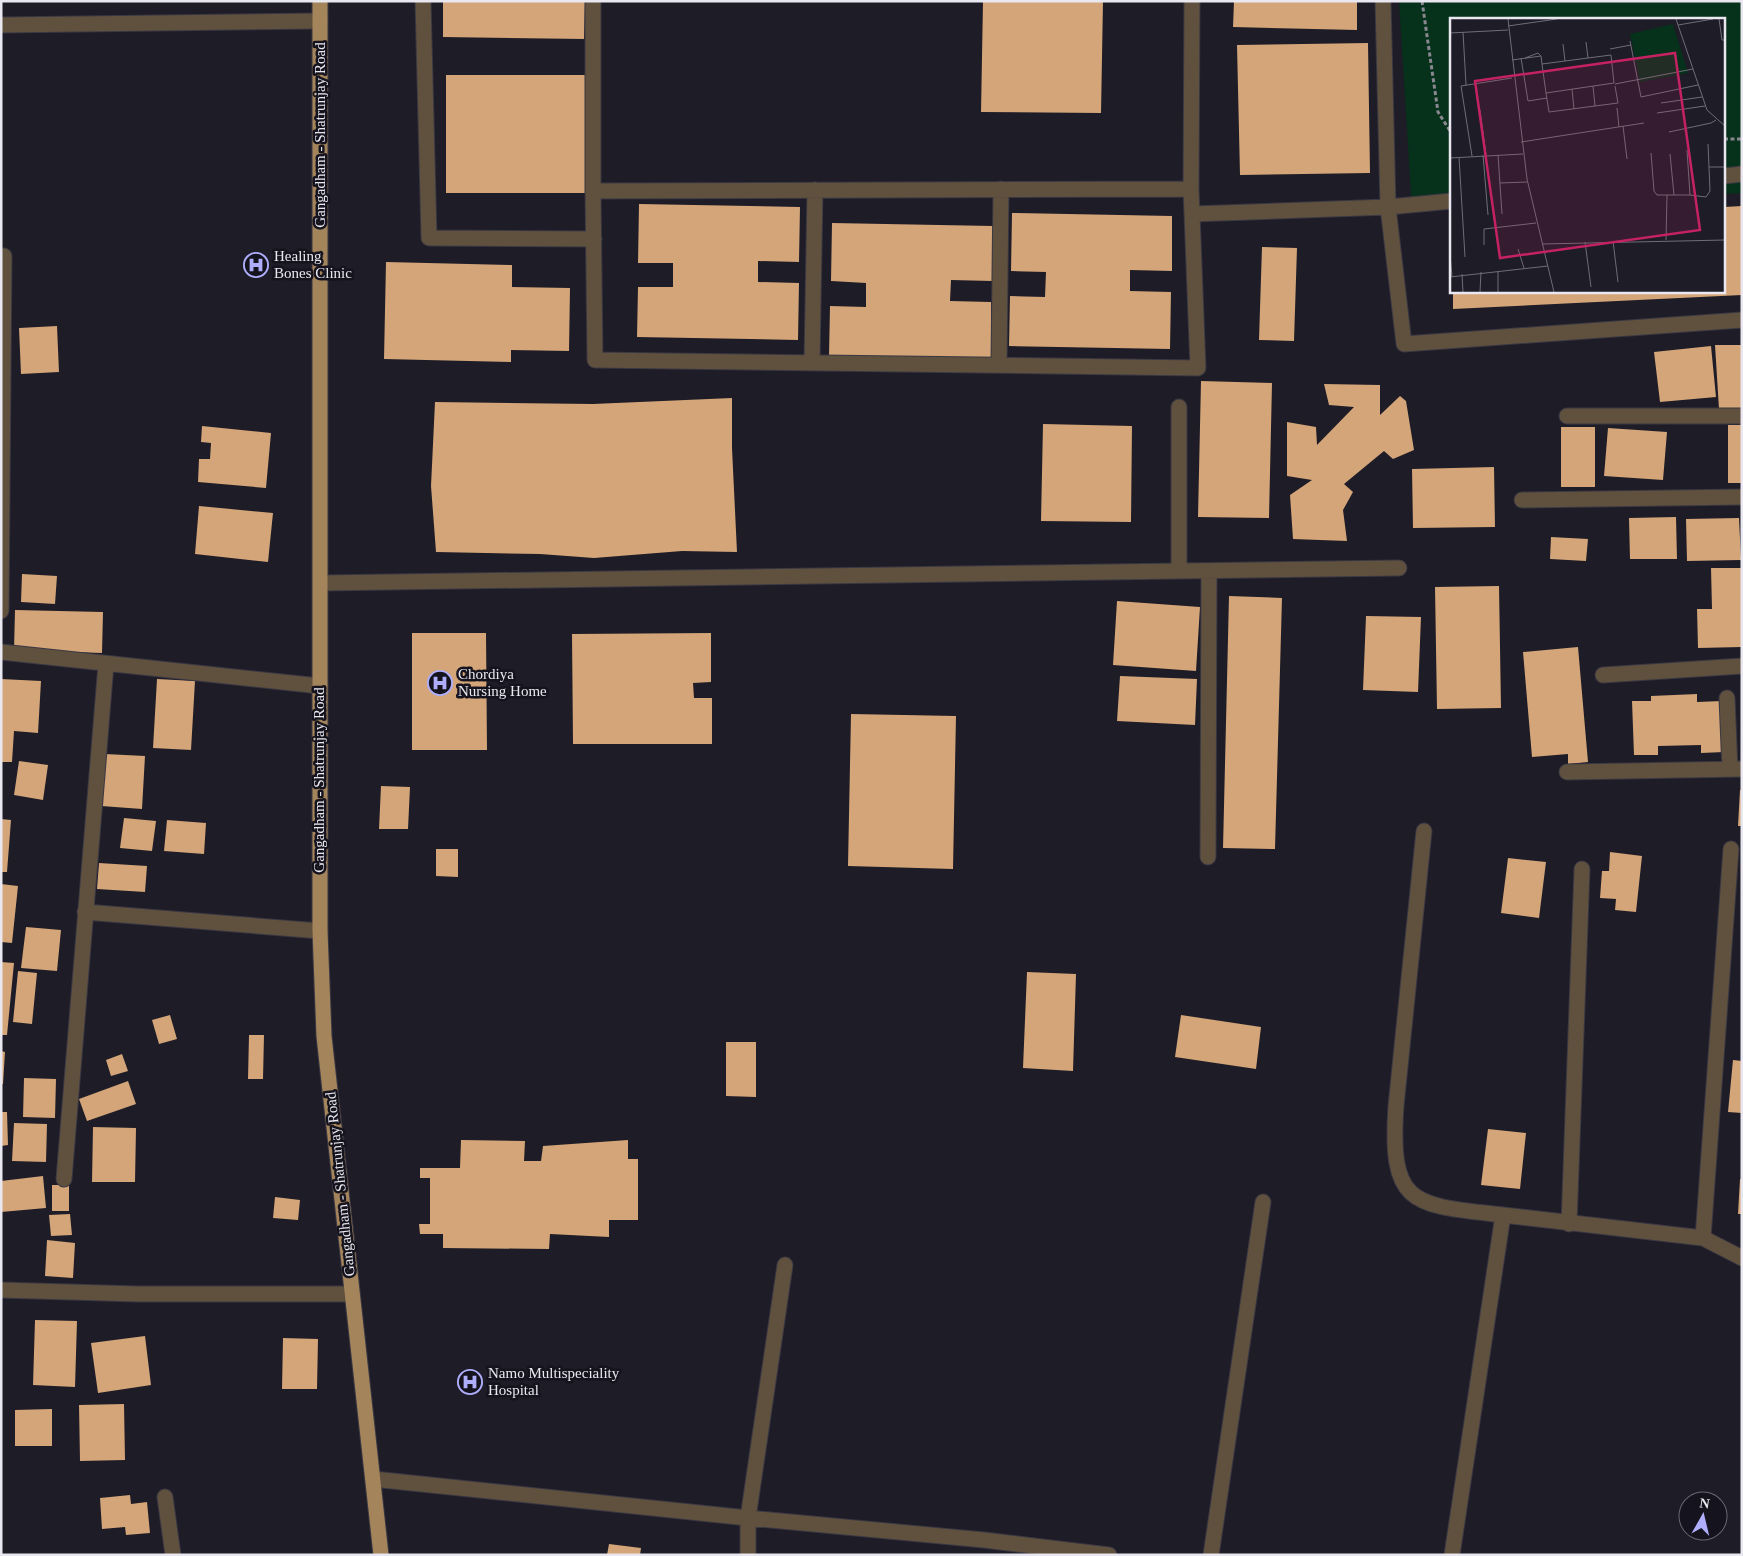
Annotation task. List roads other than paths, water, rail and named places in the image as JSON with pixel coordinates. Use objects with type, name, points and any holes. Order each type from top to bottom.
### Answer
[{"type":"main road","name":"Gangadham - Shatrunjay Road","points":[[320,1],[320,931],[324,1036],[382,1555]]},
{"type":"street","points":[[423,1],[429,238],[594,239]]},
{"type":"street","points":[[594,1],[593,191],[595,360],[1198,368],[1191,188],[1192,1]]},
{"type":"street","points":[[1383,1],[1388,207],[1404,344],[1742,320]]},
{"type":"street","points":[[1,25],[320,21]]},
{"type":"street","points":[[1726,176],[1742,174]]},
{"type":"street","points":[[593,191],[1191,188]]},
{"type":"street","points":[[999,365],[1001,189]]},
{"type":"street","points":[[812,362],[814,190]]},
{"type":"street","points":[[1192,214],[1388,207],[1450,201]]},
{"type":"street","points":[[1,611],[4,256]]},
{"type":"street","points":[[1178,571],[1179,407]]},
{"type":"street","points":[[1567,416],[1742,416]]},
{"type":"street","points":[[1522,500],[1742,497]]},
{"type":"street","points":[[321,583],[1399,568]]},
{"type":"street","points":[[1208,857],[1209,570]]},
{"type":"street","points":[[1,652],[320,686]]},
{"type":"street","points":[[64,1179],[106,664]]},
{"type":"street","points":[[1603,675],[1742,666]]},
{"type":"street","points":[[1567,772],[1736,769],[1727,698]]},
{"type":"street","points":[[1424,831],[1394,1141],[1398,1166],[1406,1188],[1420,1201],[1441,1208],[1703,1238],[1742,1258]]},
{"type":"street","points":[[1703,1238],[1731,849]]},
{"type":"street","points":[[1570,1224],[1582,869]]},
{"type":"street","points":[[86,912],[320,931]]},
{"type":"street","points":[[1211,1555],[1263,1202]]},
{"type":"street","points":[[1452,1555],[1502,1215]]},
{"type":"street","points":[[748,1555],[748,1518],[784,1265]]},
{"type":"street","points":[[1,1290],[138,1294],[352,1294]]},
{"type":"street","points":[[373,1479],[748,1518],[984,1547],[1108,1555]]},
{"type":"street","points":[[165,1497],[173,1555]]},
{"type":"place","name":"Healing Bones Clinic","points":[[256,265]]},
{"type":"place","name":"Chordiya Nursing Home","points":[[440,683]]},
{"type":"place","name":"Namo Multispeciality Hospital","points":[[470,1382]]}]
